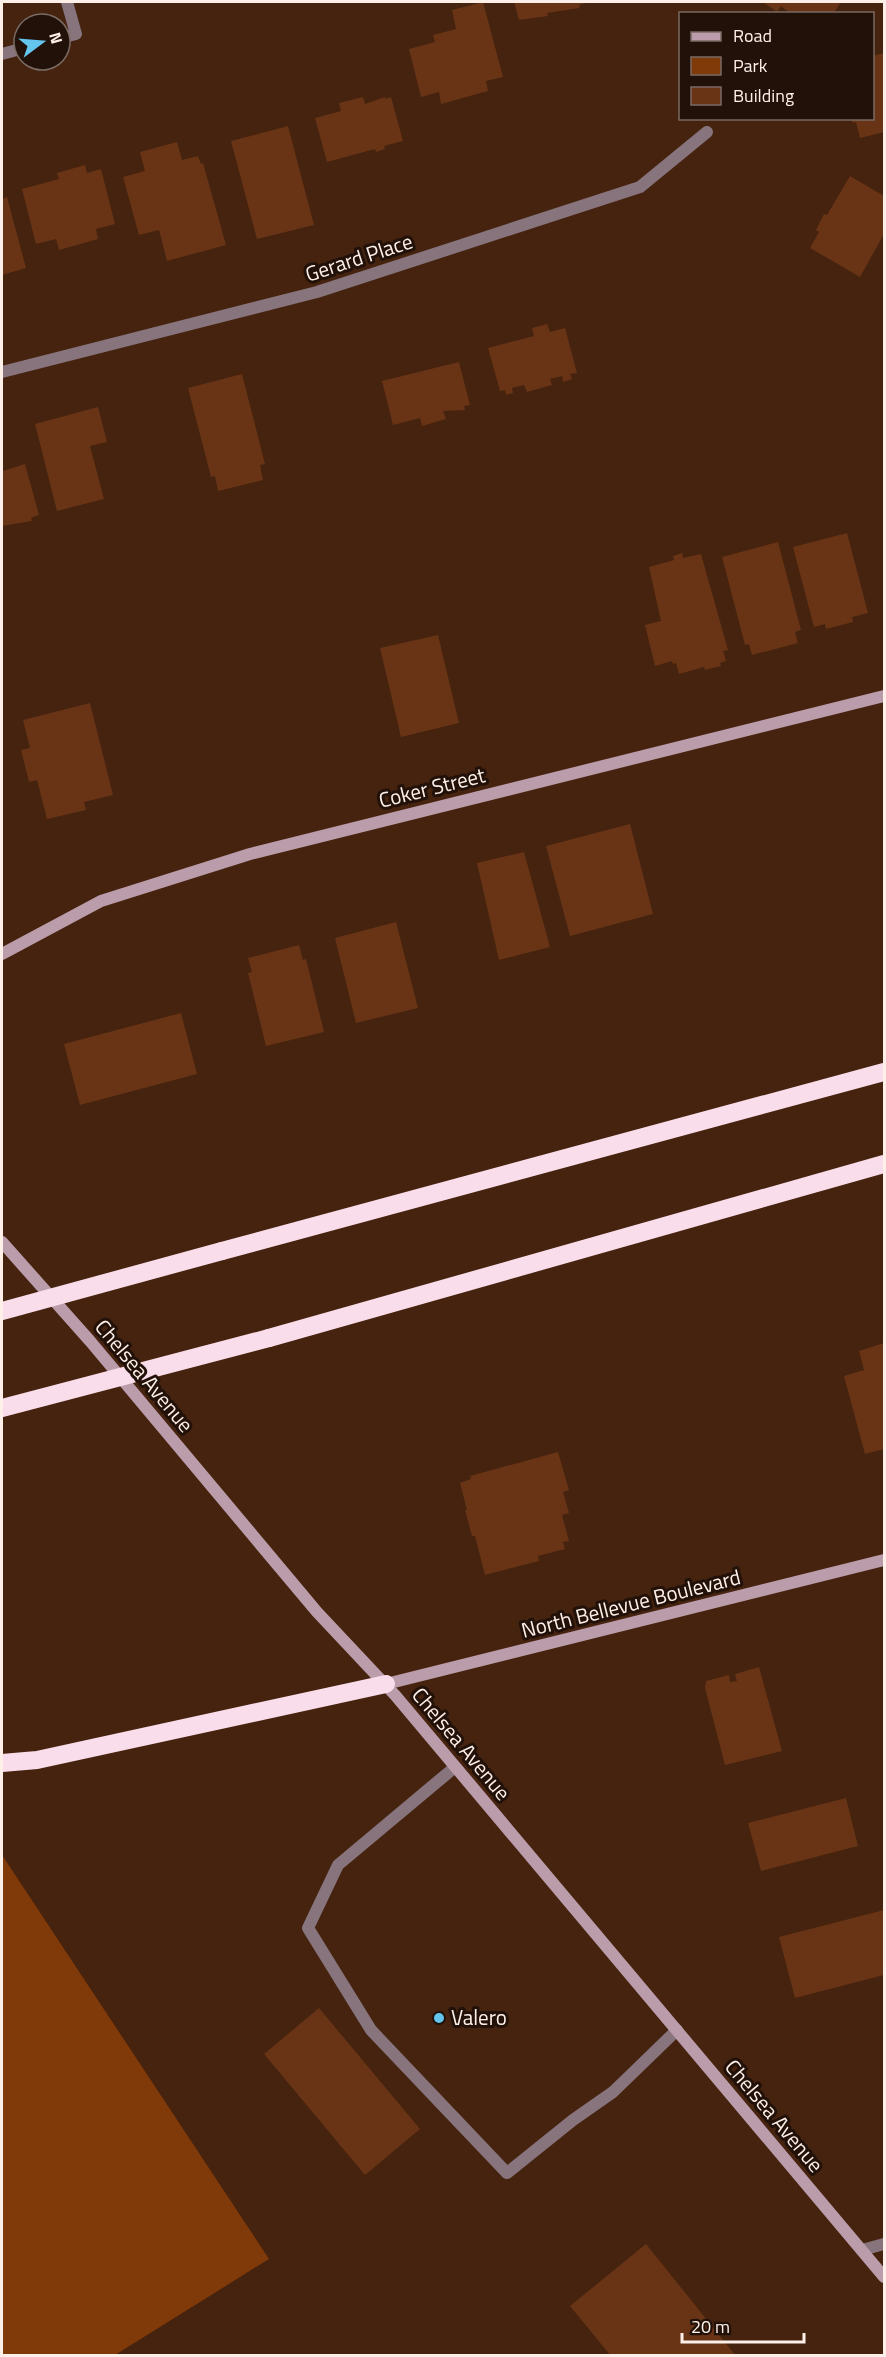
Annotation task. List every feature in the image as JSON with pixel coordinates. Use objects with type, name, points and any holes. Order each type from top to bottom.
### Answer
[{"type":"highway","points":[[2,1311],[885,1072]]},
{"type":"highway","points":[[2,1408],[269,1338],[885,1164]]},
{"type":"highway","points":[[2,1763],[37,1760],[386,1684]]},
{"type":"main road","name":"Coker Street","points":[[2,954],[101,901],[250,854],[885,696]]},
{"type":"main road","name":"Chelsea Avenue","points":[[2,1242],[90,1341],[317,1612],[386,1684],[885,2277]]},
{"type":"main road","name":"North Bellevue Boulevard","points":[[386,1684],[885,1560]]},
{"type":"street","points":[[72,20],[76,34],[72,35]]},
{"type":"street","name":"Gerard Place","points":[[2,372],[317,292],[640,187],[707,132]]},
{"type":"street","points":[[456,1767],[338,1865],[308,1928],[371,2030],[507,2172],[613,2092],[677,2030]]},
{"type":"street","points":[[862,2250],[885,2244]]},
{"type":"green space","points":[[2,1855],[269,2259],[115,2355],[2,2355]]},
{"type":"building","points":[[483,2],[503,77],[486,81],[488,91],[441,104],[439,92],[421,97],[409,49],[435,42],[433,35],[456,29],[452,10]]},
{"type":"building","points":[[514,2],[589,2],[579,5],[580,8],[519,20]]},
{"type":"building","points":[[763,2],[841,2],[834,12],[788,12],[781,6],[777,12]]},
{"type":"building","points":[[884,53],[884,132],[860,138],[856,122],[853,123],[852,120],[874,120],[874,56]]},
{"type":"building","points":[[363,97],[365,104],[391,97],[403,141],[384,146],[385,149],[376,152],[375,149],[327,162],[315,118],[341,111],[339,103]]},
{"type":"building","points":[[288,126],[314,225],[257,239],[231,141]]},
{"type":"building","points":[[177,142],[182,160],[198,156],[201,164],[203,163],[226,245],[167,261],[159,230],[139,235],[123,177],[145,171],[140,152]]},
{"type":"building","points":[[85,165],[87,173],[101,169],[115,224],[96,229],[98,239],[59,250],[56,239],[36,244],[22,189],[59,179],[57,173]]},
{"type":"building","points":[[850,176],[884,196],[884,234],[860,277],[810,248],[819,232],[816,230],[824,214],[827,215]]},
{"type":"building","points":[[7,197],[26,268],[2,275],[2,199]]},
{"type":"building","points":[[547,324],[550,332],[565,328],[577,373],[570,374],[572,379],[563,382],[562,376],[550,379],[552,385],[527,392],[524,385],[512,388],[513,393],[506,395],[505,390],[500,391],[488,348],[534,336],[532,328]]},
{"type":"building","points":[[459,362],[470,405],[464,406],[465,410],[443,411],[446,419],[422,426],[420,418],[393,425],[382,381]]},
{"type":"building","points":[[242,374],[265,464],[260,465],[263,480],[218,491],[215,476],[211,477],[188,388]]},
{"type":"building","points":[[98,407],[107,442],[90,446],[104,499],[57,511],[35,424]]},
{"type":"building","points":[[25,464],[39,515],[31,518],[32,521],[2,526],[2,466],[3,471]]},
{"type":"building","points":[[847,533],[868,613],[852,617],[853,622],[826,629],[825,624],[814,627],[793,547]]},
{"type":"building","points":[[778,542],[801,630],[795,632],[798,643],[752,655],[749,644],[745,645],[722,557]]},
{"type":"building","points":[[682,553],[683,558],[701,554],[728,650],[723,651],[726,661],[720,663],[721,666],[705,670],[704,667],[679,674],[676,663],[673,664],[672,661],[655,666],[645,625],[661,621],[649,567],[674,560],[673,556]]},
{"type":"building","points":[[438,635],[459,723],[401,737],[380,648]]},
{"type":"building","points":[[90,703],[113,795],[84,802],[86,810],[47,819],[37,780],[29,782],[21,750],[30,748],[23,720]]},
{"type":"building","points":[[630,824],[653,914],[570,936],[546,846]]},
{"type":"building","points":[[524,852],[550,947],[499,960],[477,863]]},
{"type":"building","points":[[396,922],[418,1008],[356,1023],[335,938]]},
{"type":"building","points":[[299,945],[303,960],[306,959],[324,1032],[266,1046],[248,973],[252,972],[248,958]]},
{"type":"building","points":[[181,1013],[197,1074],[80,1105],[64,1044]]},
{"type":"building","points":[[884,1343],[884,1449],[865,1454],[844,1376],[864,1370],[859,1351]]},
{"type":"building","points":[[558,1452],[569,1490],[563,1492],[569,1513],[562,1515],[569,1541],[563,1542],[565,1549],[538,1556],[539,1561],[485,1575],[475,1536],[472,1536],[460,1483],[471,1479],[470,1476]]},
{"type":"building","points":[[759,1667],[782,1751],[725,1765],[705,1688],[706,1681],[729,1675],[730,1682],[737,1681],[735,1674]]},
{"type":"building","points":[[846,1798],[858,1846],[761,1871],[748,1823]]},
{"type":"building","points":[[884,1910],[884,1975],[795,1998],[779,1937]]},
{"type":"building","points":[[319,2008],[420,2129],[365,2175],[264,2054]]},
{"type":"building","points":[[646,2244],[736,2356],[611,2356],[570,2306]]},
{"type":"place","name":"Valero","points":[[439,2018]]}]
